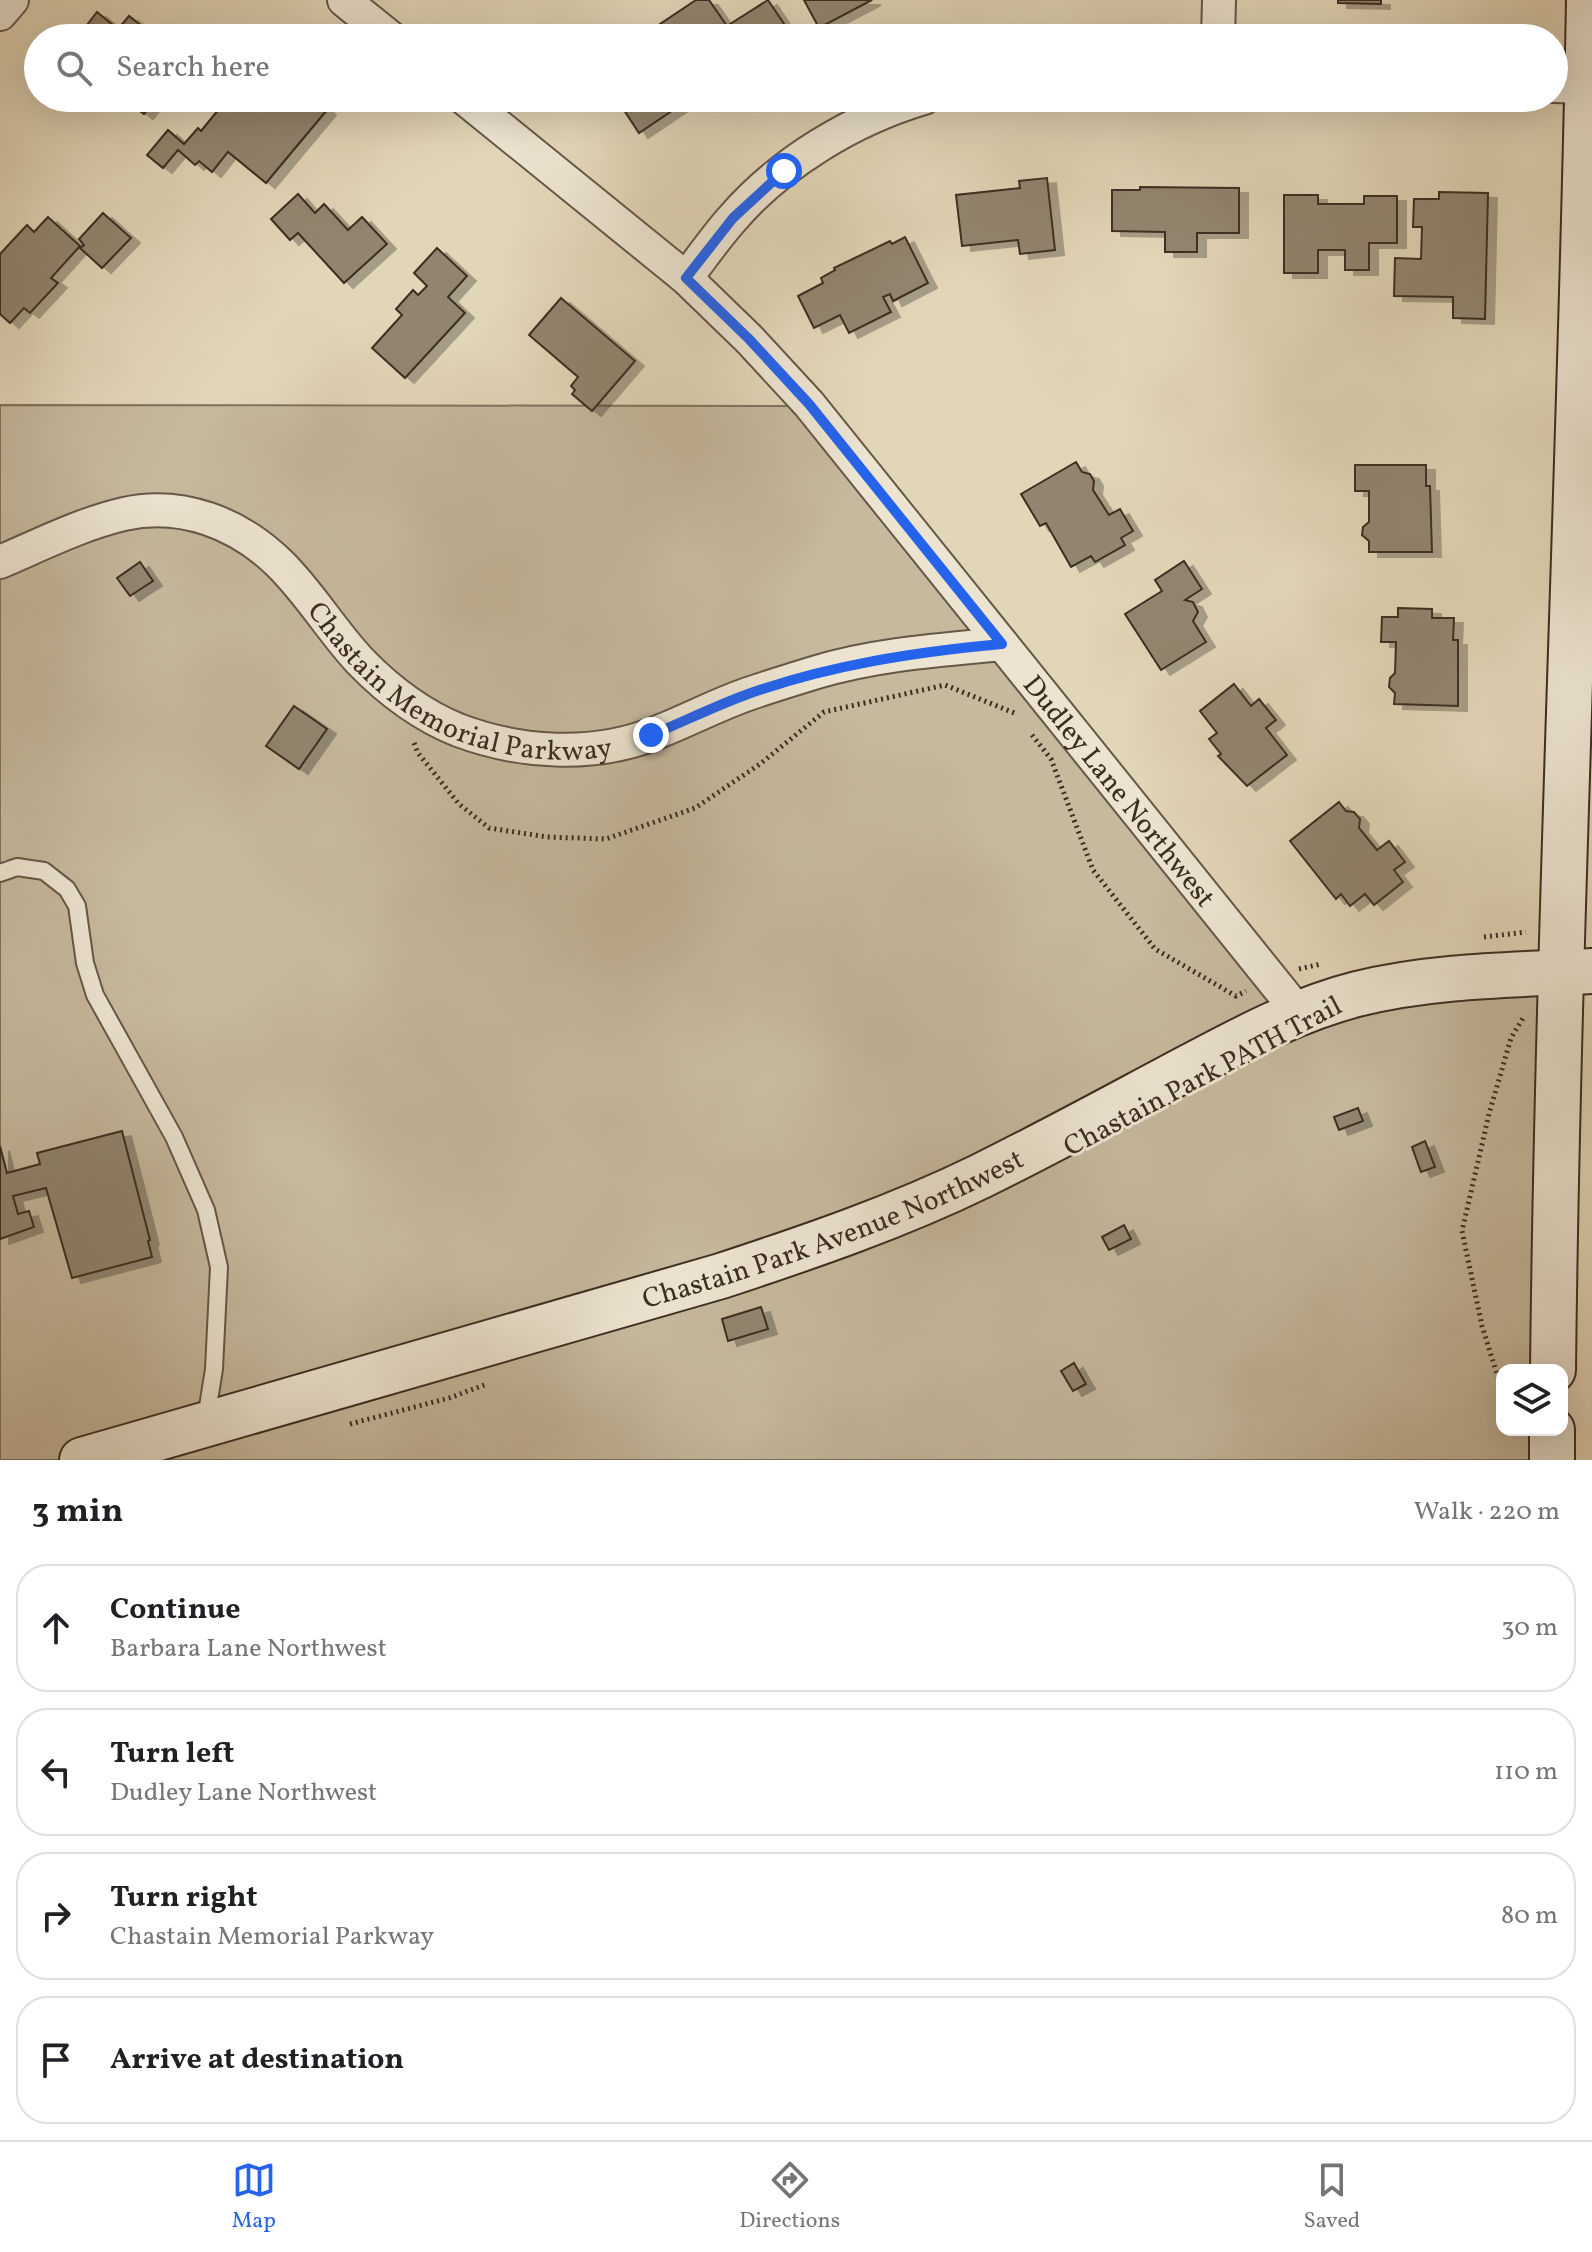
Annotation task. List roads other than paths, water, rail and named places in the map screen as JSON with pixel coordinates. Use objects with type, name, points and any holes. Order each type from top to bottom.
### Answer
[{"type":"street","points":[[0,14],[12,0]]},
{"type":"street","points":[[344,0],[374,24]]},
{"type":"street","points":[[1218,24],[1219,0]]},
{"type":"street","points":[[1553,1364],[1555,1160],[1563,972],[1571,86],[1589,0]]},
{"type":"street","name":"Dudley Lane Northwest","points":[[481,112],[686,278],[749,339],[809,404],[1299,1013]]},
{"type":"street","points":[[686,278],[733,218],[784,171],[842,133],[888,112]]},
{"type":"street","name":"Chastain Memorial Parkway","points":[[0,562],[99,521],[127,513],[190,513],[218,522],[246,536],[280,563],[359,660],[397,695],[429,716],[459,730],[522,748],[574,750],[620,744],[651,735],[746,694],[822,671],[912,652],[1002,644]]},
{"type":"street","name":"Chastain Park Avenue Northwest","points":[[82,1460],[721,1276],[811,1246],[980,1177],[1251,1035],[1299,1013],[1355,994],[1413,982],[1563,972]]},
{"type":"street","points":[[1552,1436],[1552,1460]]},
{"type":"lane","points":[[0,873],[17,867],[44,871],[67,889],[77,906],[85,963],[95,995],[174,1137],[206,1210],[219,1267],[214,1369],[205,1424]]}]
